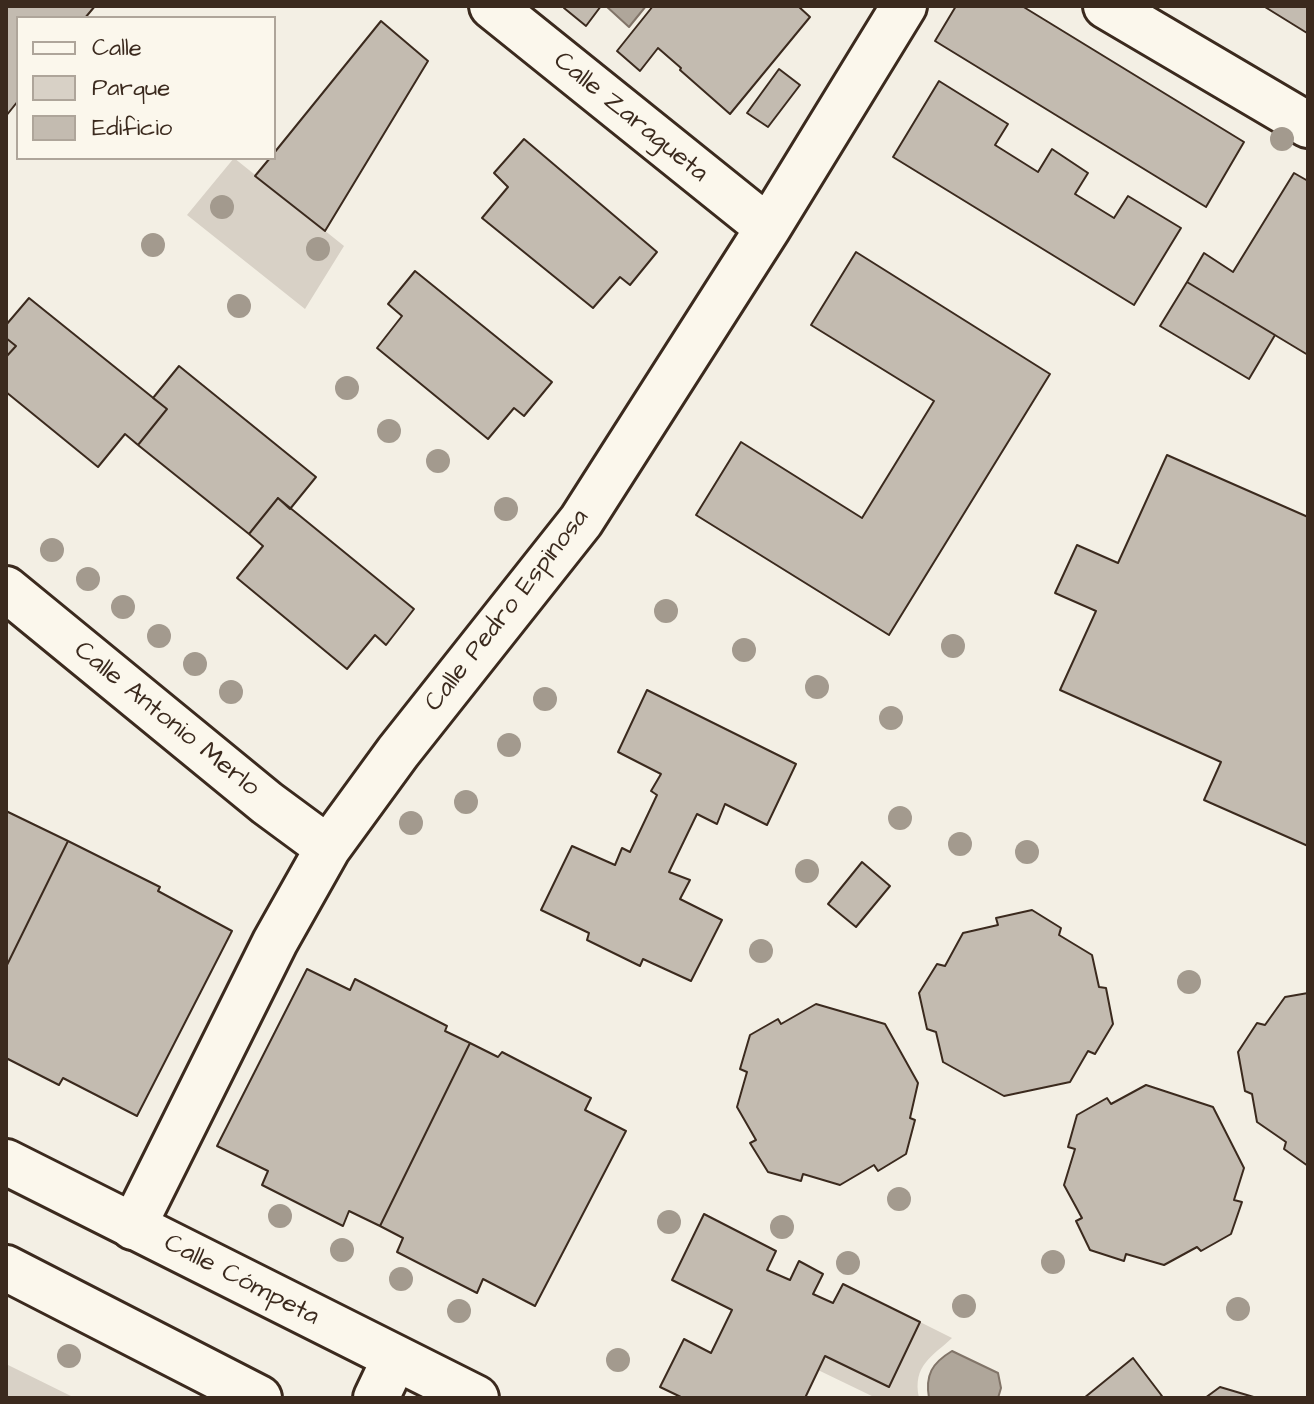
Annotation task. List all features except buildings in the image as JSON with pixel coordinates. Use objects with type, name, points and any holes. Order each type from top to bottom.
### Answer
[{"type":"street","name":"Calle Zaragueta","points":[[492,6],[768,228]]},
{"type":"street","name":"Calle Pedro Espinosa","points":[[133,1227],[275,942],[328,848],[398,752],[581,521],[768,228],[904,6]]},
{"type":"street","points":[[1106,6],[1308,125]]},
{"type":"street","name":"Calle Antonio Merlo","points":[[6,589],[267,803],[328,848]]},
{"type":"street","name":"Calle Cómpeta","points":[[6,1162],[476,1398]]},
{"type":"street","points":[[6,1268],[259,1398]]},
{"type":"street","points":[[376,1398],[395,1358]]},
{"type":"green space","points":[[232,160],[236,160],[344,246],[305,309],[187,215]]},
{"type":"green space","points":[[920,1322],[952,1338],[921,1369],[919,1398],[876,1398],[818,1370],[825,1356],[888,1387]]},
{"type":"green space","points":[[6,1364],[75,1398],[6,1398]]},
{"type":"shaded area","points":[[606,6],[646,6],[629,27]]},
{"type":"shaded area","points":[[952,1351],[998,1373],[1001,1388],[998,1398],[929,1398],[929,1376],[939,1360]]}]
